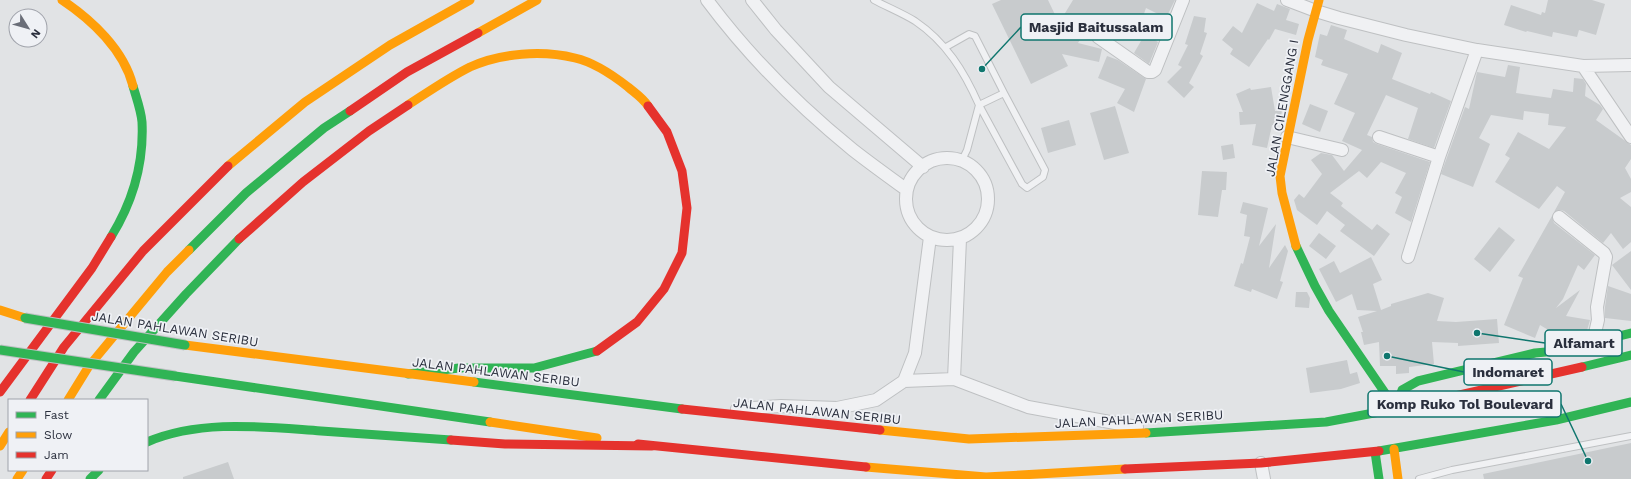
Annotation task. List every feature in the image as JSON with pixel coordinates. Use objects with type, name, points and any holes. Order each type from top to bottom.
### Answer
[{"type":"main road","points":[[0,392],[92,268],[118,226],[131,197],[140,166],[142,121],[131,77],[111,42],[82,13],[62,0]]},
{"type":"main road","points":[[31,399],[64,347],[143,251],[224,169],[305,102],[390,45],[470,0]]},
{"type":"main road","points":[[69,399],[90,366],[167,272],[246,193],[324,128],[401,76],[519,9],[538,0]]},
{"type":"main road","name":"JALAN CILENGGANG I","points":[[1318,6],[1308,40],[1287,137],[1280,176],[1282,193],[1295,243],[1329,311],[1396,409]]},
{"type":"main road","points":[[100,399],[134,352],[186,294],[243,235],[303,182],[369,131],[432,89],[471,67],[503,57],[541,54],[576,58],[612,74],[644,100],[667,132],[682,171],[687,208],[682,253],[664,289],[637,322],[598,351],[534,368],[459,368],[408,374]]},
{"type":"main road","points":[[0,310],[25,318]]},
{"type":"main road","name":"JALAN PAHLAWAN SERIBU","points":[[0,314],[185,345],[710,413],[968,440],[1165,432],[1326,422],[1396,409],[1531,380],[1631,355]]},
{"type":"main road","points":[[1396,409],[1402,390],[1418,381],[1535,353],[1557,351],[1631,333]]},
{"type":"main road","points":[[0,350],[652,446],[835,465],[986,477],[1082,476],[1151,467],[1261,462],[1394,450],[1556,420],[1631,402]]},
{"type":"main road","points":[[148,442],[161,436],[199,428],[250,426],[505,444],[652,446]]},
{"type":"main road","points":[[0,446],[8,434]]},
{"type":"main road","points":[[1394,450],[1398,479]]},
{"type":"main road","points":[[1375,452],[1379,479]]},
{"type":"main road","points":[[90,479],[98,471]]},
{"type":"street","points":[[707,0],[730,30],[790,93],[853,150],[907,190]]},
{"type":"street","points":[[752,0],[776,30],[829,87],[923,166]]},
{"type":"street","points":[[1098,37],[1148,72],[1152,72],[1155,70],[1183,0]]},
{"type":"street","points":[[1287,0],[1318,6],[1406,35],[1477,50],[1583,66],[1631,66]]},
{"type":"street","points":[[1408,257],[1439,157],[1477,50]]},
{"type":"street","points":[[1583,66],[1631,137]]},
{"type":"street","points":[[1287,137],[1342,150]]},
{"type":"street","points":[[1380,137],[1439,157]]},
{"type":"street","points":[[950,158],[962,160],[975,169],[984,181],[988,194],[987,208],[982,222],[972,232],[960,239],[940,240],[930,237],[918,229],[910,218],[906,204],[907,190],[913,177],[923,166],[936,160],[950,158]]},
{"type":"street","points":[[1558,217],[1606,257],[1597,307],[1598,320],[1595,333],[1589,343]]},
{"type":"street","points":[[904,381],[915,353],[930,237]]},
{"type":"street","points":[[954,379],[960,239]]},
{"type":"street","points":[[710,413],[745,408],[781,406],[838,408],[876,400],[904,381],[954,379],[1028,407],[1165,432]]},
{"type":"street","points":[[1261,462],[1264,479]]},
{"type":"lane","points":[[874,0],[915,21],[946,47],[959,65],[1022,184],[1027,188],[1043,178],[1045,170],[1004,93],[976,36],[969,34],[946,47]]},
{"type":"lane","points":[[962,160],[967,150],[979,105],[1004,93]]},
{"type":"lane","points":[[1419,479],[1452,470],[1631,436]]},
{"type":"building","points":[[1001,0],[1048,0],[1059,23],[1073,0],[1175,0],[1166,18],[1146,8],[1137,34],[1092,19],[1078,43],[1102,49],[1099,62],[1062,54],[1068,66],[1031,84],[992,4]]},
{"type":"building","points":[[1548,0],[1592,0],[1605,4],[1596,35],[1579,30],[1577,37],[1553,32],[1552,37],[1526,32],[1504,25],[1511,5],[1541,15],[1542,12],[1545,13]]},
{"type":"building","points":[[1257,3],[1274,11],[1277,4],[1290,9],[1286,20],[1299,24],[1296,35],[1275,29],[1269,40],[1268,39],[1249,67],[1230,54],[1233,49],[1222,40],[1233,26],[1242,33]]},
{"type":"building","points":[[1194,16],[1206,18],[1204,32],[1207,33],[1200,54],[1203,56],[1189,83],[1194,87],[1184,98],[1167,82],[1182,67],[1178,65],[1188,45],[1185,44]]},
{"type":"building","points":[[1331,25],[1347,30],[1344,39],[1378,53],[1381,44],[1402,53],[1392,79],[1430,94],[1431,92],[1451,101],[1434,148],[1408,139],[1418,108],[1386,95],[1367,135],[1372,137],[1373,142],[1377,144],[1430,162],[1411,222],[1395,213],[1402,197],[1395,193],[1406,173],[1381,162],[1367,178],[1359,171],[1330,193],[1343,203],[1341,206],[1372,230],[1377,224],[1390,234],[1374,256],[1340,231],[1345,225],[1327,211],[1317,225],[1297,210],[1294,200],[1299,194],[1304,198],[1322,174],[1311,160],[1321,153],[1332,155],[1344,171],[1362,150],[1342,141],[1355,113],[1334,104],[1348,74],[1321,65],[1323,60],[1315,57],[1320,34],[1327,36]]},
{"type":"building","points":[[1145,34],[1158,42],[1149,64],[1134,53]]},
{"type":"building","points":[[1107,56],[1118,60],[1146,79],[1134,112],[1117,103],[1125,89],[1098,78]]},
{"type":"building","points":[[1508,65],[1520,67],[1516,93],[1551,98],[1553,89],[1573,92],[1574,78],[1583,79],[1586,84],[1585,96],[1600,105],[1603,109],[1596,120],[1631,145],[1631,159],[1625,168],[1631,179],[1631,192],[1620,198],[1631,207],[1631,242],[1623,249],[1611,233],[1603,243],[1564,211],[1560,210],[1554,212],[1565,192],[1557,186],[1539,209],[1495,182],[1510,158],[1505,155],[1518,132],[1549,149],[1566,127],[1548,125],[1549,114],[1524,111],[1523,120],[1491,115],[1479,138],[1490,144],[1473,187],[1441,174],[1465,107],[1469,109],[1477,72],[1505,77]]},
{"type":"building","points":[[1271,87],[1275,111],[1282,111],[1279,125],[1272,125],[1267,148],[1252,145],[1256,124],[1240,125],[1239,112],[1243,112],[1236,94],[1250,88],[1251,90]]},
{"type":"building","points":[[1310,104],[1328,111],[1320,132],[1302,124]]},
{"type":"building","points":[[1115,106],[1129,153],[1104,160],[1090,113]]},
{"type":"building","points":[[1069,120],[1076,145],[1048,153],[1041,128]]},
{"type":"building","points":[[1233,144],[1235,158],[1223,160],[1221,146]]},
{"type":"building","points":[[1202,171],[1227,172],[1226,190],[1222,190],[1218,217],[1198,215]]},
{"type":"building","points":[[1243,202],[1268,208],[1259,246],[1276,224],[1269,268],[1285,245],[1288,251],[1280,281],[1283,282],[1277,299],[1252,289],[1251,292],[1234,286],[1241,263],[1243,264],[1250,237],[1244,236],[1247,215],[1240,213]]},
{"type":"building","points":[[1552,216],[1554,223],[1595,255],[1584,270],[1578,265],[1563,299],[1556,308],[1580,290],[1566,316],[1590,320],[1586,334],[1582,335],[1557,330],[1555,334],[1540,325],[1535,338],[1504,325],[1523,278],[1518,276]]},
{"type":"building","points":[[1499,227],[1515,240],[1490,272],[1474,259]]},
{"type":"building","points":[[1319,233],[1336,246],[1326,259],[1309,246]]},
{"type":"building","points":[[1631,251],[1631,290],[1612,265]]},
{"type":"building","points":[[1371,257],[1382,280],[1373,284],[1381,310],[1391,306],[1391,304],[1428,293],[1444,298],[1437,321],[1456,322],[1497,319],[1499,343],[1458,346],[1458,343],[1432,342],[1434,364],[1409,367],[1409,373],[1396,374],[1396,366],[1380,366],[1379,342],[1364,345],[1361,332],[1363,332],[1358,317],[1377,311],[1357,310],[1352,294],[1336,302],[1319,269],[1334,261],[1340,273]]},
{"type":"building","points":[[1608,286],[1631,294],[1631,321],[1605,318]]},
{"type":"building","points":[[1296,292],[1307,292],[1310,298],[1309,308],[1295,307]]},
{"type":"building","points":[[1347,360],[1350,374],[1357,372],[1360,383],[1341,389],[1310,393],[1306,368]]},
{"type":"building","points":[[1631,443],[1631,479],[1484,479],[1483,474]]},
{"type":"building","points":[[228,462],[234,479],[183,479],[183,477]]},
{"type":"traffic: fast","points":[[111,237],[131,196],[139,167],[142,122],[140,108],[133,86]]},
{"type":"traffic: fast","points":[[189,250],[246,193],[324,128],[350,111]]},
{"type":"traffic: fast","points":[[100,399],[134,352],[186,294],[239,239]]},
{"type":"traffic: fast","points":[[1296,246],[1329,311],[1396,409]]},
{"type":"traffic: fast","points":[[25,318],[185,345]]},
{"type":"traffic: fast","points":[[1396,409],[1402,390],[1418,381],[1535,353],[1557,351],[1631,333]]},
{"type":"traffic: fast","points":[[0,350],[175,376]]},
{"type":"traffic: fast","points":[[408,374],[459,368],[534,368],[597,351]]},
{"type":"traffic: fast","points":[[1582,367],[1631,355]]},
{"type":"traffic: fast","points":[[175,376],[490,422]]},
{"type":"traffic: fast","points":[[474,382],[682,409]]},
{"type":"traffic: fast","points":[[1379,451],[1556,420],[1631,402]]},
{"type":"traffic: fast","points":[[1146,433],[1326,422],[1411,406]]},
{"type":"traffic: fast","points":[[148,442],[189,430],[232,426],[451,440]]},
{"type":"traffic: fast","points":[[1375,452],[1379,479]]},
{"type":"traffic: fast","points":[[90,479],[98,471]]},
{"type":"traffic: slow","points":[[62,0],[84,17],[105,37],[122,60],[129,73],[133,86]]},
{"type":"traffic: slow","points":[[228,166],[305,102],[390,45],[470,0]]},
{"type":"traffic: slow","points":[[478,33],[537,0]]},
{"type":"traffic: slow","points":[[1296,246],[1282,193],[1280,176],[1308,40],[1319,0]]},
{"type":"traffic: slow","points":[[408,105],[446,80],[482,62],[522,54],[549,54],[582,60],[603,70],[641,98],[648,106]]},
{"type":"traffic: slow","points":[[69,399],[89,366],[167,272],[189,250]]},
{"type":"traffic: slow","points":[[0,310],[25,318]]},
{"type":"traffic: slow","points":[[185,345],[474,382]]},
{"type":"traffic: slow","points":[[490,422],[597,438]]},
{"type":"traffic: slow","points":[[880,430],[969,439],[1146,433]]},
{"type":"traffic: slow","points":[[0,446],[8,434]]},
{"type":"traffic: slow","points":[[1394,449],[1398,479]]},
{"type":"traffic: slow","points":[[866,467],[986,477],[1125,469]]},
{"type":"traffic: slow","points":[[17,479],[22,471]]},
{"type":"traffic: jam","points":[[350,111],[407,72],[478,33]]},
{"type":"traffic: jam","points":[[239,239],[303,182],[369,131],[408,105]]},
{"type":"traffic: jam","points":[[597,351],[637,322],[664,289],[682,253],[687,208],[682,171],[667,132],[648,106]]},
{"type":"traffic: jam","points":[[31,399],[64,347],[143,251],[228,166]]},
{"type":"traffic: jam","points":[[0,392],[92,268],[111,237]]},
{"type":"traffic: jam","points":[[1411,406],[1582,367]]},
{"type":"traffic: jam","points":[[682,409],[880,430]]},
{"type":"traffic: jam","points":[[451,440],[505,444],[652,446]]},
{"type":"traffic: jam","points":[[638,444],[866,467]]},
{"type":"traffic: jam","points":[[1125,469],[1261,463],[1379,451]]},
{"type":"traffic: jam","points":[[46,479],[51,471]]},
{"type":"place","name":"Masjid Baitussalam","points":[[982,69]]},
{"type":"place","name":"Alfamart","points":[[1477,333]]},
{"type":"place","name":"Indomaret","points":[[1387,356]]},
{"type":"place","name":"Komp Ruko Tol Boulevard","points":[[1588,461]]}]
